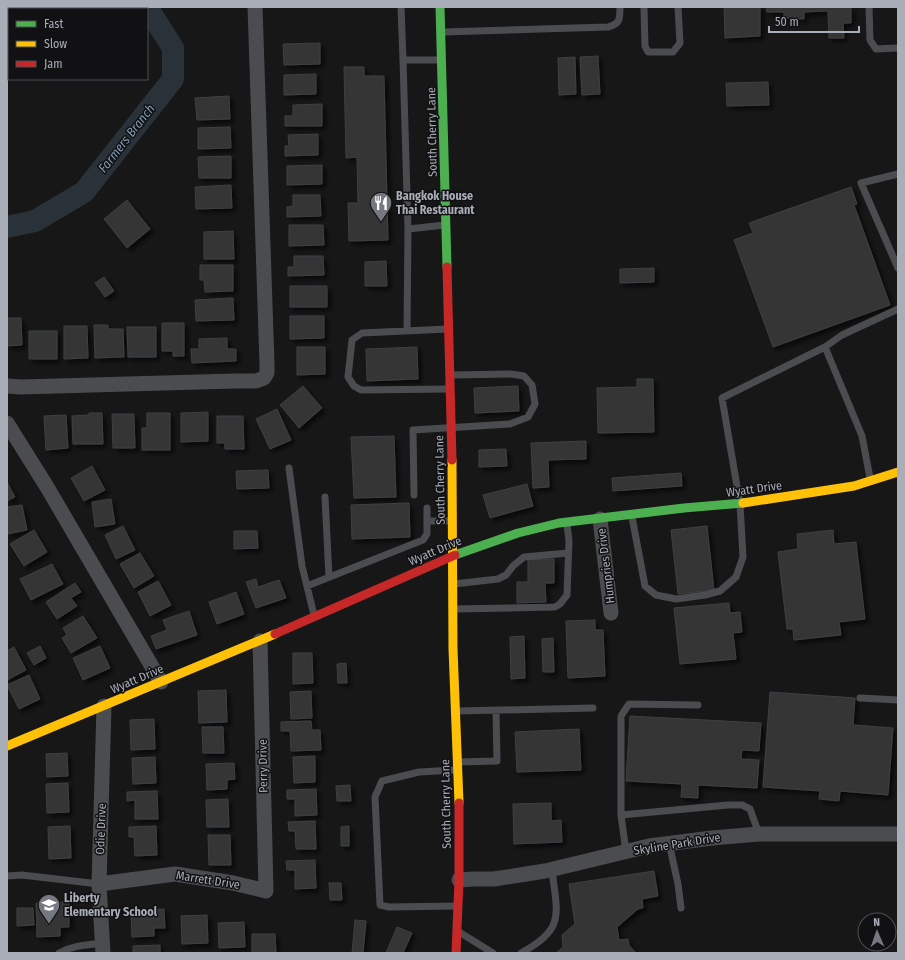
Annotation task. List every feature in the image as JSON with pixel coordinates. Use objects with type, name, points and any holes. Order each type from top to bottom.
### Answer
[{"type":"street","points":[[7,386],[21,387],[234,382],[256,381],[264,378],[267,372],[267,364],[255,7]]},
{"type":"street","name":"South Cherry Lane","points":[[440,7],[454,555],[453,650],[460,880],[456,953]]},
{"type":"street","points":[[7,423],[47,487],[161,682]]},
{"type":"street","name":"Wyatt Drive","points":[[8,743],[104,706],[260,641],[454,555],[518,534],[559,523],[684,508],[740,504],[854,486],[898,472]]},
{"type":"street","name":"Humpries Drive","points":[[600,519],[611,614]]},
{"type":"street","name":"Perry Drive","points":[[260,641],[266,891]]},
{"type":"street","name":"Odie Drive","points":[[103,948],[99,884],[104,706]]},
{"type":"street","name":"Skyline Park Drive","points":[[460,880],[494,879],[552,870],[649,846],[712,838],[759,834],[898,834]]},
{"type":"street","name":"Marrett Drive","points":[[99,884],[175,874],[233,883],[266,891]]},
{"type":"lane","points":[[401,7],[408,229],[407,331]]},
{"type":"lane","points":[[441,32],[608,27],[615,25],[618,21],[620,7]]},
{"type":"lane","points":[[644,7],[645,46],[648,52],[673,52],[680,42],[678,7]]},
{"type":"lane","points":[[869,7],[870,40],[876,49],[898,48]]},
{"type":"lane","points":[[403,60],[442,60]]},
{"type":"lane","points":[[898,174],[861,183],[898,268]]},
{"type":"lane","points":[[408,229],[446,225]]},
{"type":"lane","points":[[632,515],[645,586],[656,595],[676,599],[705,595],[720,591],[736,577],[743,556],[740,504],[722,398],[825,347],[842,335],[898,309]]},
{"type":"lane","points":[[448,329],[362,333],[352,340],[348,377],[354,386],[362,390],[450,389]]},
{"type":"lane","points":[[825,347],[862,436],[871,481]]},
{"type":"lane","points":[[414,495],[413,430],[510,424],[528,417],[535,404],[532,385],[524,376],[511,374],[450,375]]},
{"type":"lane","points":[[289,468],[299,548],[314,617]]},
{"type":"lane","points":[[325,497],[329,577]]},
{"type":"lane","points":[[307,586],[420,542],[426,538],[427,508]]},
{"type":"lane","points":[[427,521],[453,521]]},
{"type":"lane","points":[[454,609],[555,607],[560,604],[567,595],[567,522]]},
{"type":"lane","points":[[454,584],[498,578],[506,575],[513,566],[524,557],[568,553]]},
{"type":"lane","points":[[860,698],[898,700]]},
{"type":"lane","points":[[626,852],[621,815],[621,716],[629,704],[698,704]]},
{"type":"lane","points":[[455,711],[593,708]]},
{"type":"lane","points":[[458,906],[380,905],[375,797],[382,781],[419,772],[497,761],[496,711]]},
{"type":"lane","points":[[621,815],[742,805],[750,809],[759,834]]},
{"type":"lane","points":[[669,843],[678,884],[681,908]]},
{"type":"lane","points":[[521,953],[537,944],[549,934],[555,924],[556,910],[552,870]]},
{"type":"lane","name":"Marrett Drive","points":[[7,876],[22,875],[99,884]]},
{"type":"lane","points":[[457,930],[489,952]]},
{"type":"lane","points":[[60,953],[67,948],[74,947],[103,948]]},
{"type":"building","points":[[724,7],[760,7],[760,36],[725,38]]},
{"type":"building","points":[[766,7],[851,7],[851,23],[843,23],[844,38],[829,38],[828,11],[804,12],[804,19],[784,18],[784,12],[767,12]]},
{"type":"building","points":[[320,43],[320,64],[284,65],[283,44]]},
{"type":"building","points":[[598,56],[600,94],[582,95],[580,57]]},
{"type":"building","points":[[575,57],[576,94],[559,95],[558,58]]},
{"type":"building","points":[[344,67],[364,67],[364,76],[384,76],[388,240],[349,241],[348,203],[358,203],[357,157],[346,158]]},
{"type":"building","points":[[316,74],[316,94],[284,95],[284,75]]},
{"type":"building","points":[[768,82],[769,105],[727,106],[726,83]]},
{"type":"building","points":[[229,96],[230,119],[197,120],[195,98]]},
{"type":"building","points":[[322,104],[322,126],[285,126],[285,116],[293,116],[293,105]]},
{"type":"building","points":[[230,127],[231,148],[198,149],[198,128]]},
{"type":"building","points":[[318,134],[318,155],[285,156],[285,146],[289,146],[288,135]]},
{"type":"building","points":[[231,156],[231,178],[199,178],[198,157]]},
{"type":"building","points":[[322,165],[322,184],[287,185],[287,166]]},
{"type":"building","points":[[231,185],[232,208],[196,209],[195,187]]},
{"type":"building","points":[[851,187],[857,204],[854,205],[890,305],[773,347],[734,240],[753,233],[749,223]]},
{"type":"building","points":[[293,195],[320,195],[321,216],[287,217],[287,207],[293,206]]},
{"type":"building","points":[[127,200],[150,229],[127,248],[104,219]]},
{"type":"building","points":[[289,225],[323,225],[324,245],[289,246]]},
{"type":"building","points":[[233,231],[234,259],[204,259],[204,232]]},
{"type":"building","points":[[294,256],[323,256],[324,275],[288,276],[288,267],[294,267]]},
{"type":"building","points":[[386,261],[387,286],[365,286],[365,262]]},
{"type":"building","points":[[200,265],[233,265],[233,291],[205,292],[204,280],[200,280]]},
{"type":"building","points":[[654,268],[654,282],[620,283],[620,269]]},
{"type":"building","points":[[104,277],[114,291],[105,297],[95,283]]},
{"type":"building","points":[[290,286],[327,286],[327,307],[290,307]]},
{"type":"building","points":[[233,298],[234,320],[196,321],[195,300]]},
{"type":"building","points":[[290,316],[324,316],[324,338],[290,339]]},
{"type":"building","points":[[7,318],[21,318],[22,345],[7,346]]},
{"type":"building","points":[[162,323],[184,323],[184,356],[173,356],[173,351],[162,351]]},
{"type":"building","points":[[94,325],[108,325],[108,329],[123,329],[124,357],[95,358]]},
{"type":"building","points":[[64,326],[87,326],[88,358],[64,359]]},
{"type":"building","points":[[127,327],[156,327],[156,357],[128,357]]},
{"type":"building","points":[[29,331],[57,331],[57,359],[29,359]]},
{"type":"building","points":[[227,338],[227,349],[236,349],[236,361],[192,363],[191,349],[199,349],[199,339]]},
{"type":"building","points":[[297,347],[325,347],[325,374],[297,375]]},
{"type":"building","points":[[417,347],[418,379],[367,381],[366,349]]},
{"type":"building","points":[[637,379],[653,379],[654,432],[598,433],[597,388],[637,387]]},
{"type":"building","points":[[303,386],[322,408],[299,428],[280,405]]},
{"type":"building","points":[[518,386],[519,411],[475,413],[474,388]]},
{"type":"building","points":[[277,409],[291,440],[270,449],[256,419]]},
{"type":"building","points":[[208,412],[208,441],[181,442],[181,413]]},
{"type":"building","points":[[89,413],[102,413],[103,444],[73,444],[72,416],[89,415]]},
{"type":"building","points":[[147,413],[170,413],[170,450],[142,450],[142,428],[147,428]]},
{"type":"building","points":[[112,414],[134,414],[135,448],[113,448]]},
{"type":"building","points":[[66,415],[68,448],[46,450],[44,416]]},
{"type":"building","points":[[217,416],[243,416],[244,449],[225,449],[225,443],[217,443]]},
{"type":"building","points":[[394,436],[396,497],[354,498],[351,437]]},
{"type":"building","points":[[586,441],[586,459],[548,460],[549,487],[533,488],[531,443]]},
{"type":"building","points":[[506,449],[507,466],[479,467],[479,450]]},
{"type":"building","points":[[92,466],[105,490],[84,501],[71,478]]},
{"type":"building","points":[[268,470],[269,488],[237,489],[236,471]]},
{"type":"building","points":[[681,473],[682,486],[613,491],[612,478]]},
{"type":"building","points":[[7,482],[15,497],[7,501]]},
{"type":"building","points":[[527,484],[533,506],[490,518],[483,495]]},
{"type":"building","points":[[111,499],[115,524],[95,527],[92,502]]},
{"type":"building","points":[[409,503],[410,537],[352,539],[351,505]]},
{"type":"building","points":[[22,505],[27,530],[8,534],[7,507]]},
{"type":"building","points":[[123,526],[135,550],[116,559],[105,535]]},
{"type":"building","points":[[707,526],[714,590],[678,594],[671,530]]},
{"type":"building","points":[[34,530],[47,552],[24,566],[10,544]]},
{"type":"building","points":[[833,530],[834,544],[856,542],[865,619],[839,622],[841,635],[794,640],[793,629],[787,629],[778,552],[798,549],[797,534]]},
{"type":"building","points":[[234,531],[257,531],[258,548],[234,549]]},
{"type":"building","points":[[140,553],[154,576],[134,588],[120,564]]},
{"type":"building","points":[[528,559],[554,559],[554,583],[545,583],[546,602],[517,603],[517,582],[528,582]]},
{"type":"building","points":[[52,564],[63,584],[31,600],[20,579]]},
{"type":"building","points":[[256,579],[258,587],[279,580],[286,598],[256,608],[246,582]]},
{"type":"building","points":[[158,581],[171,605],[150,616],[138,592]]},
{"type":"building","points":[[75,583],[81,592],[71,598],[77,606],[57,619],[46,602]]},
{"type":"building","points":[[236,592],[244,614],[217,624],[209,602]]},
{"type":"building","points":[[729,603],[730,613],[740,612],[742,632],[733,633],[736,659],[680,664],[674,608]]},
{"type":"building","points":[[189,611],[197,635],[156,649],[151,636],[167,630],[163,620]]},
{"type":"building","points":[[83,616],[97,638],[71,653],[62,638],[67,635],[63,628]]},
{"type":"building","points":[[595,620],[595,630],[603,630],[605,676],[568,678],[566,621]]},
{"type":"building","points":[[524,636],[525,678],[511,679],[510,637]]},
{"type":"building","points":[[553,638],[554,672],[543,672],[542,639]]},
{"type":"building","points":[[40,646],[46,658],[34,665],[27,653]]},
{"type":"building","points":[[100,646],[110,668],[83,680],[73,658]]},
{"type":"building","points":[[14,647],[26,670],[7,680],[7,651]]},
{"type":"building","points":[[293,653],[312,653],[313,683],[293,684]]},
{"type":"building","points":[[346,663],[347,683],[338,683],[337,664]]},
{"type":"building","points":[[29,675],[40,699],[19,709],[7,685]]},
{"type":"building","points":[[226,690],[227,722],[199,723],[198,691]]},
{"type":"building","points":[[311,691],[312,718],[291,719],[290,692]]},
{"type":"building","points":[[770,692],[855,698],[853,725],[893,728],[888,795],[840,791],[839,801],[819,799],[820,791],[763,787]]},
{"type":"building","points":[[630,716],[761,723],[759,751],[742,750],[741,759],[759,760],[757,788],[698,785],[698,798],[681,797],[682,784],[626,781]]},
{"type":"building","points":[[154,719],[155,749],[131,750],[130,720]]},
{"type":"building","points":[[311,721],[312,730],[320,730],[321,750],[291,751],[290,731],[281,731],[281,722]]},
{"type":"building","points":[[202,727],[223,727],[224,753],[203,753]]},
{"type":"building","points":[[579,729],[581,770],[517,772],[515,732]]},
{"type":"building","points":[[67,753],[68,776],[47,777],[46,754]]},
{"type":"building","points":[[315,756],[315,782],[294,783],[293,757]]},
{"type":"building","points":[[155,757],[156,783],[133,784],[132,758]]},
{"type":"building","points":[[234,763],[235,779],[227,780],[227,789],[207,790],[206,764]]},
{"type":"building","points":[[68,783],[69,812],[47,813],[46,784]]},
{"type":"building","points":[[350,785],[351,801],[337,801],[336,786]]},
{"type":"building","points":[[316,789],[317,815],[295,816],[295,799],[287,799],[287,790]]},
{"type":"building","points":[[157,791],[158,819],[135,819],[135,800],[127,801],[127,792]]},
{"type":"building","points":[[228,799],[229,827],[207,827],[206,800]]},
{"type":"building","points":[[551,803],[551,821],[561,820],[562,842],[514,844],[513,804]]},
{"type":"building","points":[[315,821],[316,849],[296,849],[295,831],[289,831],[288,822]]},
{"type":"building","points":[[70,826],[71,858],[49,859],[48,827]]},
{"type":"building","points":[[156,826],[157,855],[135,856],[134,837],[129,837],[129,827]]},
{"type":"building","points":[[349,826],[349,846],[341,846],[341,827]]},
{"type":"building","points":[[208,835],[230,835],[231,865],[209,865]]},
{"type":"building","points":[[315,860],[316,888],[295,889],[295,870],[287,870],[286,861]]},
{"type":"building","points":[[654,871],[658,896],[642,899],[643,908],[638,909],[617,927],[619,940],[628,939],[629,945],[636,953],[556,953],[563,947],[562,935],[575,924],[569,884]]},
{"type":"building","points":[[329,883],[341,883],[342,900],[330,900]]},
{"type":"building","points":[[69,902],[69,927],[60,927],[60,936],[37,937],[36,903]]},
{"type":"building","points":[[17,908],[33,908],[34,925],[17,926]]},
{"type":"building","points":[[164,909],[165,928],[154,928],[154,936],[132,937],[131,911]]},
{"type":"building","points":[[207,915],[208,943],[182,944],[181,916]]},
{"type":"building","points":[[355,920],[366,921],[363,953],[352,953]]},
{"type":"building","points":[[244,922],[245,947],[219,948],[218,923]]},
{"type":"building","points":[[397,927],[412,933],[403,953],[386,953]]},
{"type":"building","points":[[252,934],[275,934],[276,953],[252,953]]},
{"type":"building","points":[[160,945],[160,953],[133,953],[133,946]]},
{"type":"waterway","name":"Farmers Branch","points":[[7,227],[35,221],[84,192],[173,79],[173,48],[148,9]]},
{"type":"traffic: fast","points":[[440,7],[447,267]]},
{"type":"traffic: fast","points":[[455,555],[518,533],[559,523],[684,508],[743,503]]},
{"type":"traffic: slow","points":[[452,460],[453,649],[459,803]]},
{"type":"traffic: slow","points":[[743,503],[854,486],[898,472]]},
{"type":"traffic: slow","points":[[7,746],[275,634]]},
{"type":"traffic: jam","points":[[447,267],[452,460]]},
{"type":"traffic: jam","points":[[275,634],[455,555]]},
{"type":"traffic: jam","points":[[456,953],[459,880],[459,803]]},
{"type":"place","name":"Bangkok House Thai Restaurant","points":[[381,222]]},
{"type":"place","name":"Liberty Elementary School","points":[[49,924]]}]
